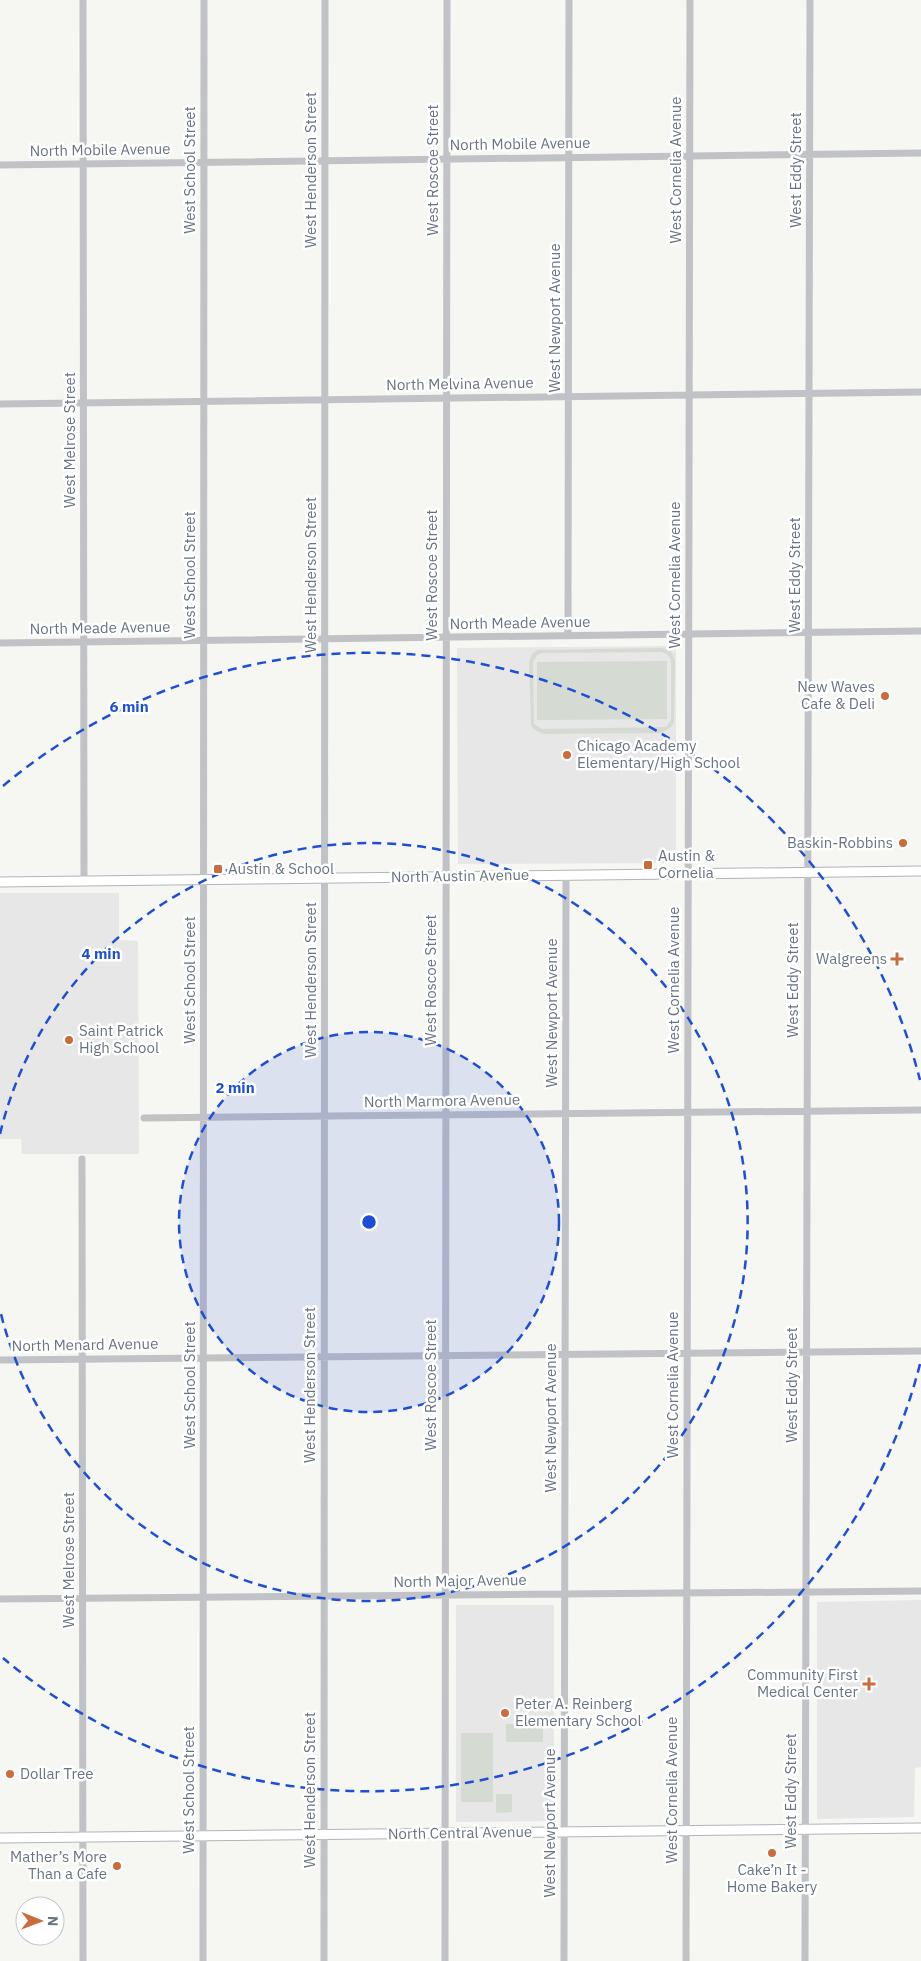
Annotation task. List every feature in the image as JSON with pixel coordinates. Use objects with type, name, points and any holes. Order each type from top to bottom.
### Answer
[{"type":"street","name":"West Melrose Street","points":[[83,0],[84,881]]},
{"type":"street","name":"West School Street","points":[[203,1961],[204,0]]},
{"type":"street","name":"West Henderson Street","points":[[324,1961],[325,0]]},
{"type":"street","name":"West Roscoe Street","points":[[445,1961],[447,0]]},
{"type":"street","name":"West Newport Avenue","points":[[568,636],[569,0]]},
{"type":"street","name":"West Cornelia Avenue","points":[[686,1961],[690,0]]},
{"type":"street","name":"West Eddy Street","points":[[805,1961],[810,0]]},
{"type":"street","name":"North Mobile Avenue","points":[[0,165],[921,153]]},
{"type":"street","name":"North Melvina Avenue","points":[[0,404],[921,392]]},
{"type":"street","name":"North Meade Avenue","points":[[0,643],[921,631]]},
{"type":"street","name":"North Austin Avenue","points":[[0,882],[921,871]]},
{"type":"street","name":"West Newport Avenue","points":[[564,1961],[566,875]]},
{"type":"street","name":"North Marmora Avenue","points":[[144,1118],[921,1110]]},
{"type":"street","name":"West Melrose Street","points":[[82,1159],[83,1961]]},
{"type":"street","name":"North Menard Avenue","points":[[0,1360],[921,1351]]},
{"type":"street","name":"North Major Avenue","points":[[0,1599],[921,1591]]},
{"type":"street","name":"North Central Avenue","points":[[0,1838],[921,1828]]},
{"type":"shaded area","name":"Chicago Academy Elementary/High School","points":[[676,646],[676,863],[458,864],[457,648]]},
{"type":"shaded area","points":[[662,648],[671,651],[675,661],[673,724],[661,733],[543,734],[535,730],[531,725],[529,662],[532,654],[537,650]],"holes":[[[661,652],[667,654],[671,660],[671,720],[666,727],[542,729],[534,724],[533,662],[537,655],[542,653]]]},
{"type":"shaded area","points":[[667,661],[667,719],[537,720],[537,662]]},
{"type":"shaded area","name":"Saint Patrick High School","points":[[0,893],[119,893],[119,940],[138,941],[139,1154],[22,1154],[21,1139],[0,1139]]},
{"type":"shaded area","name":"Community First Medical Center","points":[[921,1600],[921,1767],[915,1768],[914,1817],[817,1819],[817,1602]]},
{"type":"shaded area","name":"Peter A. Reinberg Elementary School","points":[[456,1605],[554,1605],[554,1821],[456,1822]]},
{"type":"shaded area","points":[[506,1724],[543,1724],[543,1742],[506,1742]]},
{"type":"shaded area","points":[[461,1733],[493,1733],[493,1802],[461,1802]]},
{"type":"shaded area","points":[[496,1794],[512,1794],[512,1812],[496,1813]]},
{"type":"place","name":"New Waves Cafe & Deli","points":[[885,696]]},
{"type":"place","name":"Chicago Academy Elementary/High School","points":[[567,755]]},
{"type":"place","name":"Baskin-Robbins","points":[[903,843]]},
{"type":"place","name":"Austin & Cornelia","points":[[648,865]]},
{"type":"place","name":"Austin & School","points":[[218,869]]},
{"type":"place","name":"Walgreens","points":[[897,959]]},
{"type":"place","name":"Saint Patrick High School","points":[[69,1040]]},
{"type":"place","name":"Community First Medical Center","points":[[869,1684]]},
{"type":"place","name":"Peter A. Reinberg Elementary School","points":[[505,1713]]},
{"type":"place","name":"Dollar Tree","points":[[10,1774]]},
{"type":"place","name":"Cake’n It - Home Bakery","points":[[772,1853]]},
{"type":"place","name":"Mather’s More Than a Cafe","points":[[117,1866]]}]
